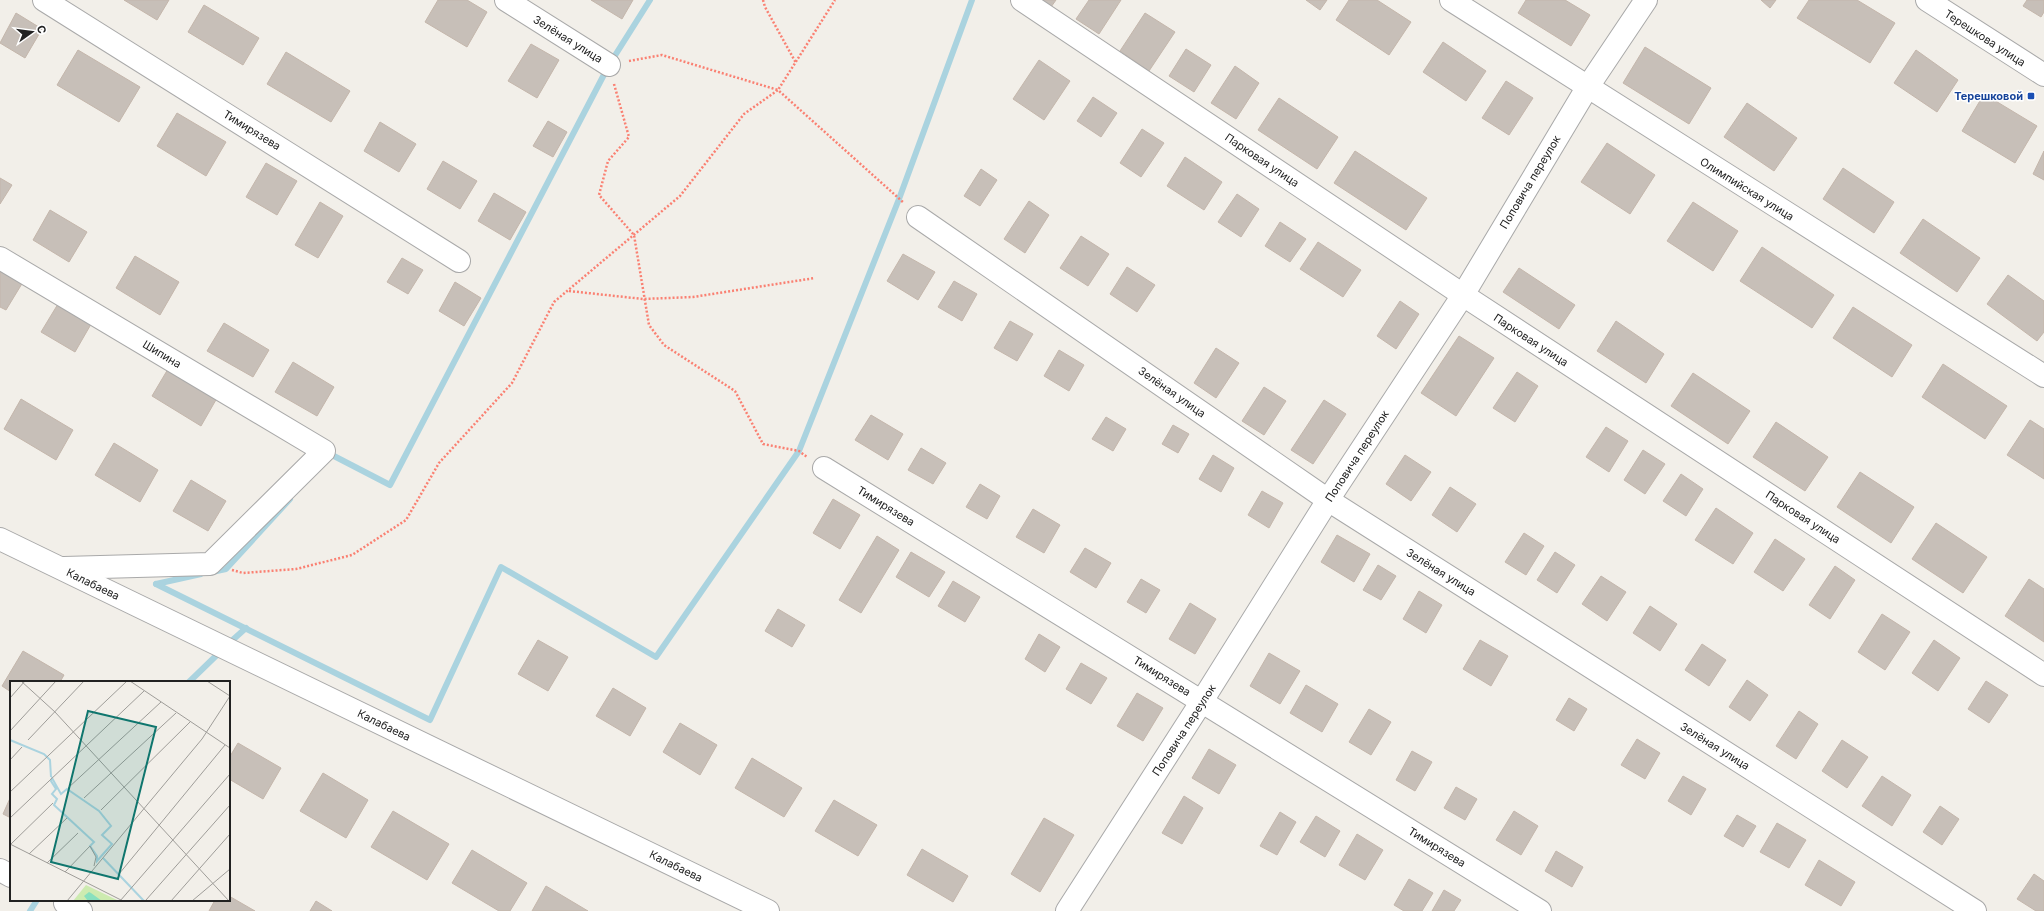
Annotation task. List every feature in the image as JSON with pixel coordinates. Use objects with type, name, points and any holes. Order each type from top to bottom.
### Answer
[{"type":"street","name":"Тимирязева","points":[[44,0],[460,261]]},
{"type":"street","name":"Зелёная улица","points":[[506,0],[609,65]]},
{"type":"street","name":"Парковая улица","points":[[1022,0],[1462,295],[2044,675]]},
{"type":"street","name":"Олимпийская улица","points":[[1451,0],[1587,88],[2044,376]]},
{"type":"street","name":"Поповича переулок","points":[[1067,911],[1202,701],[1328,500],[1462,295],[1587,88],[1646,0]]},
{"type":"street","name":"Терешкова улица","points":[[1926,0],[2044,75]]},
{"type":"street","name":"Зелёная улица","points":[[918,217],[1328,500],[1975,911]]},
{"type":"street","name":"Шипина","points":[[0,258],[324,451],[210,564]]},
{"type":"street","name":"Тимирязева","points":[[824,468],[1540,911]]},
{"type":"street","name":"Калабаева","points":[[0,540],[61,568],[768,911]]},
{"type":"street","points":[[61,568],[210,564]]},
{"type":"street","points":[[0,870],[10,875]]},
{"type":"path","points":[[763,0],[765,7],[796,63]]},
{"type":"path","points":[[210,564],[244,573],[296,569],[352,555],[406,520],[439,463],[512,383],[554,302],[680,196],[744,114],[778,90],[835,0]]},
{"type":"path","points":[[824,468],[799,451],[763,444],[735,391],[664,345],[649,325],[643,299],[634,235],[599,195],[608,161],[629,137],[609,65],[662,55],[778,90],[918,217]]},
{"type":"path","points":[[568,291],[643,299],[693,297],[815,278]]},
{"type":"building","points":[[124,0],[169,0],[157,20]]},
{"type":"building","points":[[438,0],[467,0],[487,12],[467,47],[425,22]]},
{"type":"building","points":[[591,0],[633,0],[622,19]]},
{"type":"building","points":[[1041,0],[1056,0],[1051,7]]},
{"type":"building","points":[[1089,0],[1121,0],[1099,34],[1076,19]]},
{"type":"building","points":[[1306,0],[1327,0],[1320,10]]},
{"type":"building","points":[[1349,0],[1377,0],[1411,22],[1389,55],[1336,20]]},
{"type":"building","points":[[1526,0],[1565,0],[1590,15],[1571,46],[1518,13]]},
{"type":"building","points":[[1761,0],[1776,0],[1770,8]]},
{"type":"building","points":[[1809,0],[1857,0],[1895,23],[1870,63],[1797,18]]},
{"type":"building","points":[[2027,0],[2044,0],[2044,12],[2041,17],[2023,6]]},
{"type":"building","points":[[204,5],[259,38],[243,65],[188,32]]},
{"type":"building","points":[[16,13],[42,29],[25,58],[0,43]]},
{"type":"building","points":[[1145,13],[1175,32],[1149,71],[1120,51]]},
{"type":"building","points":[[1443,42],[1486,71],[1466,101],[1423,72]]},
{"type":"building","points":[[531,44],[559,60],[537,98],[508,81]]},
{"type":"building","points":[[1645,47],[1711,88],[1689,124],[1623,83]]},
{"type":"building","points":[[1186,49],[1211,65],[1194,92],[1169,76]]},
{"type":"building","points":[[78,50],[140,87],[119,122],[57,85]]},
{"type":"building","points":[[1916,50],[1958,80],[1937,112],[1894,83]]},
{"type":"building","points":[[286,52],[350,91],[331,122],[267,84]]},
{"type":"building","points":[[1039,60],[1070,81],[1044,120],[1013,99]]},
{"type":"building","points":[[1235,66],[1259,83],[1236,119],[1211,103]]},
{"type":"building","points":[[1506,81],[1533,98],[1509,135],[1482,118]]},
{"type":"building","points":[[1984,94],[2037,126],[2015,163],[1962,131]]},
{"type":"building","points":[[1093,97],[1117,113],[1101,137],[1077,121]]},
{"type":"building","points":[[1279,98],[1338,137],[1317,169],[1258,130]]},
{"type":"building","points":[[1747,103],[1797,138],[1774,171],[1724,137]]},
{"type":"building","points":[[177,113],[226,142],[206,176],[157,146]]},
{"type":"building","points":[[548,121],[567,132],[553,157],[533,146]]},
{"type":"building","points":[[380,122],[416,144],[399,172],[364,151]]},
{"type":"building","points":[[1142,129],[1164,143],[1141,177],[1120,163]]},
{"type":"building","points":[[1607,143],[1655,175],[1630,214],[1581,182]]},
{"type":"building","points":[[1355,151],[1427,198],[1406,230],[1334,183]]},
{"type":"building","points":[[2044,151],[2044,180],[2033,174]]},
{"type":"building","points":[[1185,157],[1222,182],[1204,210],[1167,186]]},
{"type":"building","points":[[443,161],[477,181],[460,209],[427,189]]},
{"type":"building","points":[[266,163],[297,181],[277,215],[246,197]]},
{"type":"building","points":[[1843,168],[1894,202],[1874,233],[1823,199]]},
{"type":"building","points":[[981,169],[997,180],[980,206],[964,196]]},
{"type":"building","points":[[0,178],[12,185],[0,204]]},
{"type":"building","points":[[494,193],[526,212],[510,240],[478,221]]},
{"type":"building","points":[[1237,194],[1259,209],[1241,237],[1218,222]]},
{"type":"building","points":[[1029,201],[1049,215],[1025,253],[1004,239]]},
{"type":"building","points":[[320,202],[343,216],[318,258],[295,245]]},
{"type":"building","points":[[1693,202],[1738,231],[1713,271],[1667,241]]},
{"type":"building","points":[[50,210],[87,232],[69,262],[33,240]]},
{"type":"building","points":[[1923,219],[1980,258],[1957,292],[1900,253]]},
{"type":"building","points":[[1280,222],[1306,239],[1290,262],[1265,246]]},
{"type":"building","points":[[1081,236],[1109,254],[1088,286],[1060,268]]},
{"type":"building","points":[[1318,242],[1361,270],[1343,297],[1300,269]]},
{"type":"building","points":[[1762,247],[1834,295],[1812,328],[1740,281]]},
{"type":"building","points":[[903,254],[935,272],[918,300],[887,281]]},
{"type":"building","points":[[135,256],[179,282],[160,315],[116,288]]},
{"type":"building","points":[[402,258],[423,270],[408,294],[387,282]]},
{"type":"building","points":[[1127,267],[1155,285],[1137,312],[1110,294]]},
{"type":"building","points":[[1519,268],[1575,305],[1559,329],[1503,292]]},
{"type":"building","points":[[0,269],[23,282],[6,310],[0,307]]},
{"type":"building","points":[[2008,275],[2044,301],[2044,332],[2037,341],[1987,304]]},
{"type":"building","points":[[954,281],[977,294],[962,321],[938,307]]},
{"type":"building","points":[[455,282],[481,298],[464,326],[439,311]]},
{"type":"building","points":[[61,299],[94,319],[75,352],[41,332]]},
{"type":"building","points":[[1400,301],[1419,314],[1396,349],[1377,336]]},
{"type":"building","points":[[1853,307],[1912,345],[1892,377],[1833,338]]},
{"type":"building","points":[[1010,321],[1033,334],[1017,361],[994,348]]},
{"type":"building","points":[[1616,321],[1664,354],[1646,383],[1597,351]]},
{"type":"building","points":[[224,323],[269,350],[253,377],[207,351]]},
{"type":"building","points":[[1459,336],[1494,358],[1456,416],[1421,393]]},
{"type":"building","points":[[1216,348],[1239,363],[1216,398],[1194,383]]},
{"type":"building","points":[[1059,350],[1084,365],[1069,391],[1044,376]]},
{"type":"building","points":[[293,362],[334,387],[317,416],[275,392]]},
{"type":"building","points":[[1943,364],[2007,406],[1985,439],[1922,397]]},
{"type":"building","points":[[168,369],[217,398],[201,426],[152,396]]},
{"type":"building","points":[[1517,372],[1538,386],[1515,422],[1493,408]]},
{"type":"building","points":[[1693,373],[1750,411],[1728,444],[1671,406]]},
{"type":"building","points":[[1264,387],[1286,401],[1264,435],[1242,421]]},
{"type":"building","points":[[21,399],[73,430],[56,460],[4,429]]},
{"type":"building","points":[[1324,400],[1346,414],[1313,464],[1291,450]]},
{"type":"building","points":[[871,415],[903,434],[888,460],[855,440]]},
{"type":"building","points":[[1106,417],[1126,429],[1113,451],[1092,439]]},
{"type":"building","points":[[2030,420],[2044,429],[2044,479],[2007,455]]},
{"type":"building","points":[[1776,422],[1828,457],[1805,491],[1753,457]]},
{"type":"building","points":[[1173,425],[1189,434],[1178,453],[1162,444]]},
{"type":"building","points":[[1606,427],[1628,441],[1609,472],[1586,457]]},
{"type":"building","points":[[114,443],[158,470],[140,502],[95,475]]},
{"type":"building","points":[[921,448],[946,463],[933,484],[908,470]]},
{"type":"building","points":[[1643,450],[1665,464],[1645,494],[1624,480]]},
{"type":"building","points":[[1213,455],[1234,468],[1221,492],[1199,479]]},
{"type":"building","points":[[1405,455],[1431,472],[1411,501],[1386,484]]},
{"type":"building","points":[[1860,472],[1914,507],[1891,543],[1837,507]]},
{"type":"building","points":[[1681,474],[1703,489],[1686,516],[1663,501]]},
{"type":"building","points":[[191,480],[226,501],[208,531],[173,511]]},
{"type":"building","points":[[980,484],[1000,496],[987,519],[966,507]]},
{"type":"building","points":[[1450,487],[1476,504],[1457,532],[1432,515]]},
{"type":"building","points":[[1262,491],[1283,503],[1269,528],[1248,515]]},
{"type":"building","points":[[833,499],[860,515],[840,549],[813,533]]},
{"type":"building","points":[[1716,508],[1753,533],[1733,564],[1695,540]]},
{"type":"building","points":[[1033,509],[1060,525],[1044,553],[1016,537]]},
{"type":"building","points":[[1936,523],[1987,557],[1963,593],[1912,559]]},
{"type":"building","points":[[1524,533],[1544,546],[1526,575],[1505,562]]},
{"type":"building","points":[[1337,535],[1370,554],[1354,582],[1321,562]]},
{"type":"building","points":[[877,536],[899,550],[861,613],[839,600]]},
{"type":"building","points":[[1775,539],[1805,559],[1783,591],[1754,572]]},
{"type":"building","points":[[1085,548],[1111,563],[1096,588],[1070,572]]},
{"type":"building","points":[[911,552],[945,572],[929,597],[896,577]]},
{"type":"building","points":[[1555,552],[1575,565],[1557,593],[1537,580]]},
{"type":"building","points":[[1378,565],[1396,576],[1381,600],[1363,590]]},
{"type":"building","points":[[1835,566],[1855,580],[1830,619],[1809,605]]},
{"type":"building","points":[[1601,576],[1626,592],[1607,621],[1582,604]]},
{"type":"building","points":[[1141,579],[1160,590],[1146,613],[1127,602]]},
{"type":"building","points":[[2029,579],[2044,589],[2044,642],[2005,616]]},
{"type":"building","points":[[953,581],[980,597],[965,622],[938,606]]},
{"type":"building","points":[[1419,591],[1442,605],[1426,633],[1403,619]]},
{"type":"building","points":[[1190,603],[1216,619],[1195,654],[1169,639]]},
{"type":"building","points":[[1650,606],[1677,624],[1660,651],[1633,633]]},
{"type":"building","points":[[778,609],[805,625],[792,647],[765,631]]},
{"type":"building","points":[[1882,614],[1910,632],[1885,670],[1858,652]]},
{"type":"building","points":[[1039,634],[1060,647],[1045,672],[1025,659]]},
{"type":"building","points":[[538,640],[568,657],[548,691],[518,674]]},
{"type":"building","points":[[1480,640],[1508,656],[1491,686],[1463,669]]},
{"type":"building","points":[[1934,640],[1960,658],[1938,691],[1912,673]]},
{"type":"building","points":[[1702,644],[1726,660],[1709,686],[1685,670]]},
{"type":"building","points":[[23,651],[64,675],[61,681],[10,681],[10,691],[2,686]]},
{"type":"building","points":[[1269,653],[1300,671],[1280,704],[1250,686]]},
{"type":"building","points":[[1081,663],[1107,678],[1091,704],[1066,689]]},
{"type":"building","points":[[1747,680],[1768,695],[1750,721],[1729,707]]},
{"type":"building","points":[[1986,681],[2008,695],[1989,723],[1968,709]]},
{"type":"building","points":[[1306,685],[1338,704],[1322,732],[1290,713]]},
{"type":"building","points":[[613,688],[646,708],[630,736],[596,716]]},
{"type":"building","points":[[1137,693],[1163,708],[1143,741],[1117,726]]},
{"type":"building","points":[[1569,698],[1587,709],[1574,731],[1556,720]]},
{"type":"building","points":[[1369,709],[1391,722],[1371,755],[1349,742]]},
{"type":"building","points":[[1799,711],[1818,724],[1796,759],[1776,746]]},
{"type":"building","points":[[680,723],[717,745],[700,775],[663,752]]},
{"type":"building","points":[[1637,739],[1660,753],[1645,779],[1621,765]]},
{"type":"building","points":[[1842,740],[1868,757],[1847,788],[1822,771]]},
{"type":"building","points":[[238,743],[281,768],[263,799],[230,780],[230,756]]},
{"type":"building","points":[[1209,749],[1236,765],[1219,794],[1192,778]]},
{"type":"building","points":[[1412,751],[1432,762],[1415,791],[1396,780]]},
{"type":"building","points":[[752,758],[802,788],[784,817],[735,788]]},
{"type":"building","points":[[323,773],[368,800],[346,838],[300,811]]},
{"type":"building","points":[[1683,776],[1706,789],[1691,815],[1668,801]]},
{"type":"building","points":[[1882,776],[1911,795],[1892,826],[1862,806]]},
{"type":"building","points":[[1456,787],[1477,799],[1465,820],[1444,808]]},
{"type":"building","points":[[1184,796],[1203,808],[1182,844],[1162,833]]},
{"type":"building","points":[[10,798],[10,818],[3,814]]},
{"type":"building","points":[[834,800],[877,825],[858,856],[815,831]]},
{"type":"building","points":[[1940,806],[1959,819],[1942,845],[1923,832]]},
{"type":"building","points":[[393,811],[449,844],[427,880],[371,847]]},
{"type":"building","points":[[1514,811],[1538,826],[1521,855],[1496,840]]},
{"type":"building","points":[[1280,812],[1296,822],[1277,855],[1260,846]]},
{"type":"building","points":[[1737,815],[1756,826],[1743,847],[1724,836]]},
{"type":"building","points":[[1316,816],[1340,831],[1325,857],[1300,842]]},
{"type":"building","points":[[1044,818],[1074,835],[1040,892],[1011,874]]},
{"type":"building","points":[[1777,823],[1806,840],[1789,868],[1760,852]]},
{"type":"building","points":[[1357,834],[1383,850],[1365,880],[1339,865]]},
{"type":"building","points":[[922,849],[968,876],[953,902],[907,875]]},
{"type":"building","points":[[472,850],[527,883],[510,911],[499,911],[452,883]]},
{"type":"building","points":[[1556,851],[1583,867],[1572,887],[1545,871]]},
{"type":"building","points":[[1819,860],[1855,882],[1841,906],[1805,885]]},
{"type":"building","points":[[2034,874],[2044,881],[2044,911],[2036,911],[2017,899]]},
{"type":"building","points":[[1409,879],[1433,893],[1422,911],[1404,911],[1394,905]]},
{"type":"building","points":[[546,886],[588,911],[532,911]]},
{"type":"building","points":[[1444,890],[1461,900],[1454,911],[1432,911]]},
{"type":"building","points":[[230,897],[255,911],[209,911],[214,901],[230,901]]},
{"type":"building","points":[[316,901],[332,911],[310,911]]},
{"type":"waterway","points":[[328,459],[332,455],[390,485],[609,65],[650,0]]},
{"type":"waterway","points":[[156,584],[430,720],[501,567],[656,657],[799,451],[899,199],[972,0]]},
{"type":"waterway","points":[[212,572],[226,569],[290,499]]},
{"type":"waterway","points":[[156,584],[201,574]]},
{"type":"waterway","points":[[227,645],[246,628]]},
{"type":"waterway","points":[[190,681],[221,651]]},
{"type":"waterway","points":[[30,911],[36,901]]},
{"type":"place","name":"Терешковой","points":[[2031,96]]}]
